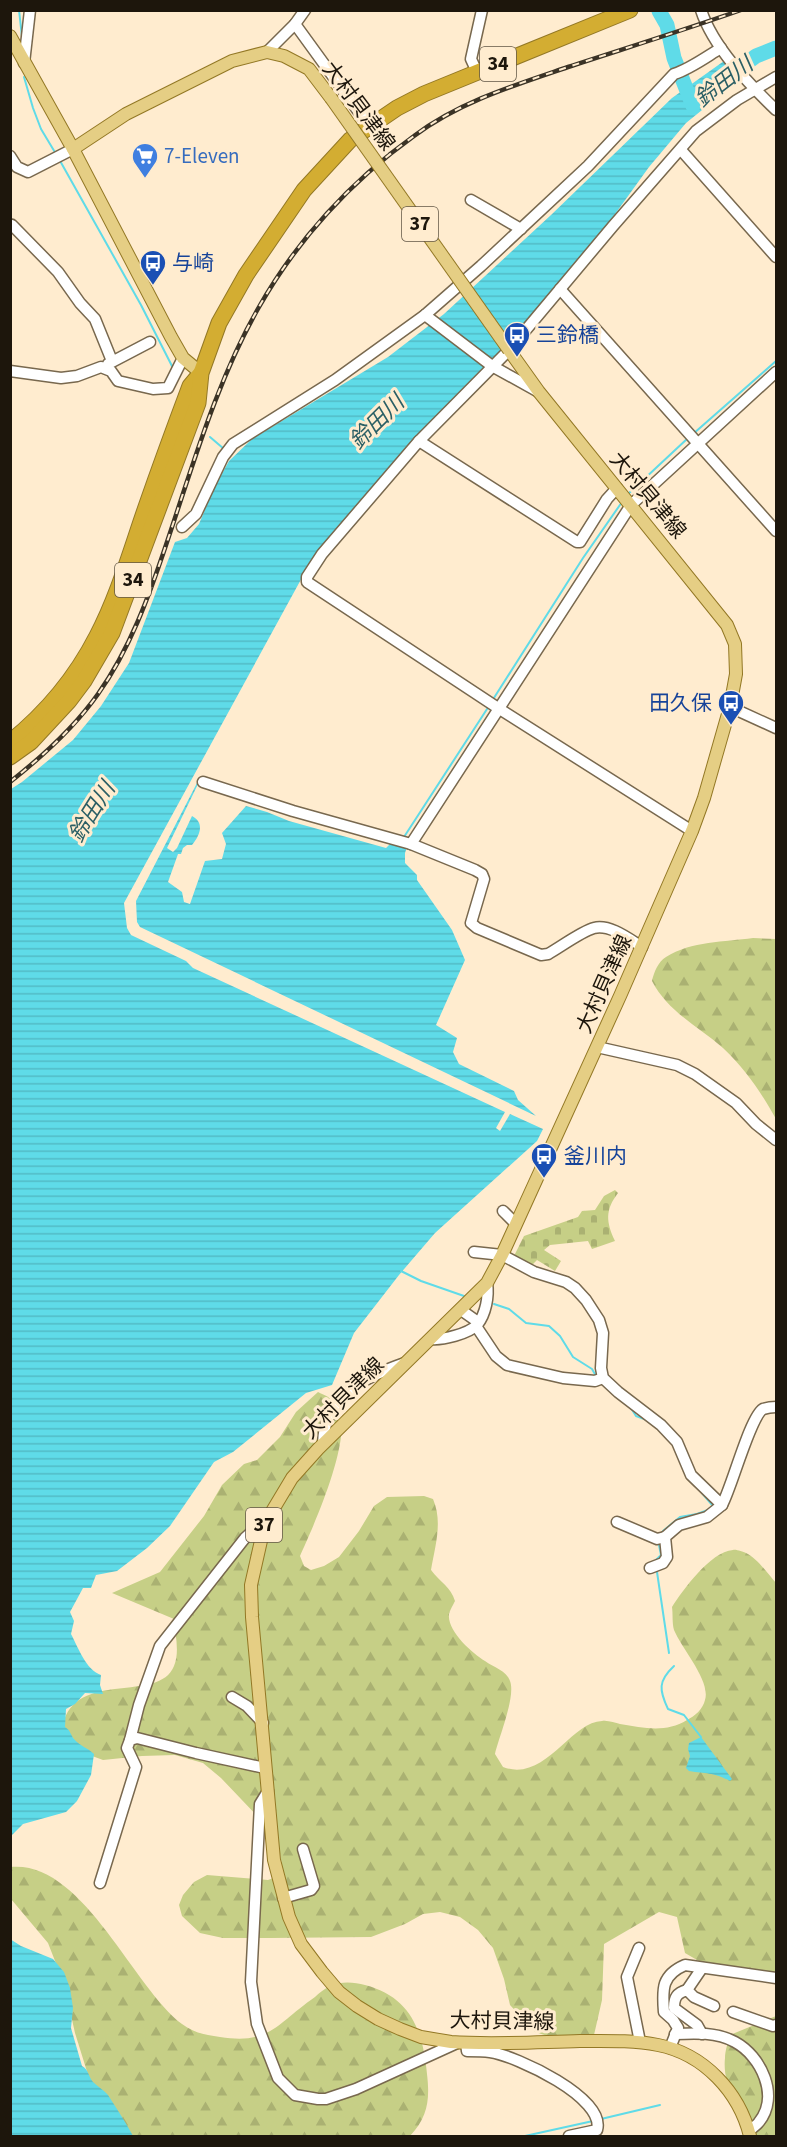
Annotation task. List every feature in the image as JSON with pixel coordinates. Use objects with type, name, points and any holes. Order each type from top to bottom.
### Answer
[{"type":"highway","name":"34","points":[[10,757],[31,741],[69,701],[84,681],[112,633],[198,403],[201,373],[219,323],[264,246],[311,182],[350,140],[406,103],[630,10]]},
{"type":"highway","name":"34","points":[[10,742],[30,726],[59,694],[98,636],[190,386],[201,373]]},
{"type":"main road","points":[[10,36],[63,154],[123,247],[181,362],[201,373]]},
{"type":"main road","points":[[63,154],[126,114],[232,61],[267,52]]},
{"type":"main road","name":"大村貝津線","points":[[267,52],[284,56],[309,69],[331,98],[539,392],[727,625],[735,644],[736,674],[730,707],[704,798],[692,831],[597,1047],[502,1255],[486,1284],[323,1444],[292,1478],[265,1523],[251,1585],[255,1657],[263,1723],[274,1860],[283,1898],[301,1944],[339,1992],[378,2019],[422,2037],[461,2043],[640,2042],[670,2048],[694,2058],[713,2072],[728,2088],[750,2134]]},
{"type":"street","points":[[24,63],[30,10]]},
{"type":"street","points":[[267,52],[295,24],[305,10]]},
{"type":"street","points":[[477,72],[471,59],[473,30],[482,10]]},
{"type":"street","points":[[701,10],[705,22],[722,49],[754,89],[777,110]]},
{"type":"street","points":[[295,24],[369,126]]},
{"type":"street","points":[[182,527],[196,514],[230,447],[428,317],[588,166],[674,74],[686,71],[692,64],[722,49]]},
{"type":"street","points":[[692,831],[306,582],[322,554],[490,364],[509,350],[696,131],[754,89],[777,76]]},
{"type":"street","points":[[681,150],[777,257]]},
{"type":"street","points":[[10,156],[16,166],[28,172],[63,154]]},
{"type":"street","points":[[471,200],[520,229]]},
{"type":"street","points":[[10,226],[12,225],[58,272],[80,303],[95,318],[111,371],[118,381],[153,388],[168,388],[181,362]]},
{"type":"street","points":[[560,289],[777,531]]},
{"type":"street","points":[[428,317],[490,364],[539,392]]},
{"type":"street","points":[[10,371],[62,378],[76,376],[109,365],[150,342]]},
{"type":"street","points":[[409,844],[497,707],[625,498],[697,442],[777,372]]},
{"type":"street","points":[[420,441],[577,542],[580,542],[607,499],[625,498]]},
{"type":"street","points":[[730,707],[775,724]]},
{"type":"street","points":[[203,782],[409,844],[482,874],[484,879],[471,923],[477,928],[541,955],[548,954],[594,928],[617,933],[642,947]]},
{"type":"street","points":[[597,1047],[686,1069],[736,1103],[756,1124],[777,1140]]},
{"type":"street","points":[[503,1211],[516,1224]]},
{"type":"street","points":[[474,1252],[502,1255],[534,1272],[566,1282],[575,1288],[599,1320],[603,1333],[600,1379]]},
{"type":"street","points":[[432,1339],[443,1341],[477,1324],[488,1295],[486,1284]]},
{"type":"street","points":[[460,1310],[477,1324],[496,1356],[507,1365],[563,1378],[600,1379],[618,1392],[661,1425],[677,1442],[691,1475],[722,1505]]},
{"type":"street","points":[[323,1444],[323,1429],[343,1396],[357,1384],[380,1372],[406,1363]]},
{"type":"street","points":[[617,1522],[657,1539],[665,1537],[679,1525],[707,1517],[722,1505],[732,1484],[753,1419],[762,1410],[777,1407]]},
{"type":"street","points":[[100,1883],[136,1767],[127,1748],[139,1705],[160,1646],[245,1538],[268,1517]]},
{"type":"street","points":[[650,1568],[663,1563],[667,1557],[665,1537]]},
{"type":"street","points":[[232,1697],[247,1706],[263,1723]]},
{"type":"street","points":[[130,1740],[137,1738],[265,1768]]},
{"type":"street","points":[[268,1791],[260,1804],[251,1982],[257,2024],[278,2078],[295,2095],[318,2100],[326,2099],[356,2089],[461,2043],[467,2051],[491,2052],[539,2070],[583,2101],[595,2113],[599,2123],[597,2130],[569,2136]]},
{"type":"street","points":[[283,1898],[311,1890],[314,1887],[303,1849]]},
{"type":"street","points":[[639,1948],[627,1977],[640,2042]]},
{"type":"street","points":[[670,2048],[678,2028],[664,2012],[663,1997],[666,1980],[672,1971],[685,1965],[777,1978]]},
{"type":"street","points":[[702,1968],[687,1990],[678,1993],[674,1999],[674,2008],[697,2025],[702,2034]]},
{"type":"street","points":[[687,1990],[694,1997],[714,2006]]},
{"type":"street","points":[[733,2012],[773,2026],[777,2025]]},
{"type":"street","points":[[675,2034],[702,2034],[734,2041],[745,2048],[757,2061],[769,2090],[768,2104],[760,2121],[750,2134]]},
{"type":"green space","points":[[753,938],[776,939],[776,1119],[759,1090],[739,1065],[723,1048],[675,1010],[652,981],[661,962],[676,952],[708,943]]},
{"type":"green space","points":[[615,1190],[618,1193],[608,1216],[615,1241],[592,1249],[588,1241],[550,1245],[544,1250],[561,1261],[555,1271],[537,1260],[531,1266],[514,1256],[524,1236],[578,1217],[582,1211],[595,1210],[604,1196]]},
{"type":"green space","points":[[318,1392],[337,1405],[341,1418],[341,1436],[330,1480],[300,1556],[304,1566],[311,1570],[324,1566],[339,1557],[374,1506],[387,1497],[424,1496],[433,1499],[438,1525],[431,1570],[448,1588],[455,1601],[449,1614],[449,1621],[467,1647],[503,1672],[510,1681],[509,1706],[495,1754],[503,1767],[518,1770],[532,1767],[590,1724],[607,1721],[638,1727],[663,1728],[679,1724],[693,1716],[702,1706],[706,1692],[700,1675],[674,1630],[672,1607],[706,1564],[724,1552],[733,1550],[750,1555],[776,1583],[776,1977],[709,1967],[685,1953],[677,1917],[659,1912],[604,1944],[602,2000],[594,2035],[557,2039],[535,2032],[510,2005],[493,1948],[478,1930],[460,1917],[440,1912],[423,1914],[405,1924],[371,1937],[223,1938],[200,1933],[182,1916],[179,1905],[183,1895],[194,1882],[207,1875],[268,1880],[276,1877],[282,1865],[279,1848],[260,1819],[221,1778],[203,1763],[175,1755],[103,1760],[84,1753],[63,1725],[71,1708],[83,1698],[99,1692],[152,1683],[165,1677],[174,1666],[177,1649],[174,1619],[112,1593],[160,1572],[204,1516],[222,1485],[244,1464],[257,1460],[280,1437],[296,1412]]},
{"type":"green space","points":[[10,1867],[36,1870],[60,1883],[83,1903],[163,2006],[182,2024],[196,2032],[237,2039],[262,2035],[282,2023],[324,1990],[339,1983],[365,1985],[394,1998],[412,2018],[422,2044],[428,2092],[421,2122],[410,2136],[107,2136],[75,2033],[64,1984],[48,1943],[11,1899]]},
{"type":"green space","points":[[776,2016],[776,2136],[748,2136],[726,2078],[727,2046],[730,2035]]},
{"type":"water","points":[[724,61],[738,81],[686,123],[649,167],[605,228],[513,338],[365,496],[310,563],[124,903],[127,928],[131,935],[186,961],[193,968],[505,1112],[496,1128],[500,1131],[510,1114],[543,1129],[537,1141],[435,1233],[399,1275],[354,1333],[332,1385],[306,1393],[233,1452],[214,1462],[170,1526],[147,1548],[117,1571],[96,1575],[91,1588],[83,1588],[70,1612],[74,1621],[71,1634],[87,1663],[101,1675],[100,1685],[103,1694],[85,1693],[75,1704],[66,1709],[65,1727],[76,1741],[94,1754],[91,1775],[77,1801],[66,1812],[23,1824],[11,1836],[11,789],[73,740],[101,706],[129,663],[175,542],[187,538],[199,524],[214,488],[229,461],[252,439],[388,357],[444,314],[672,98]]},
{"type":"water","points":[[197,783],[167,848],[173,852],[177,848],[192,816],[199,822],[200,829],[197,837],[192,845],[187,845],[181,854],[178,854],[168,882],[182,892],[184,902],[190,904],[205,861],[222,859],[226,844],[222,833],[246,806],[289,821],[386,848],[391,843],[407,847],[405,863],[417,875],[417,880],[452,930],[465,960],[436,1025],[457,1038],[453,1052],[459,1064],[514,1091],[518,1100],[536,1116],[140,927],[137,922],[136,901]]},
{"type":"water","points":[[701,1737],[732,1779],[730,1781],[714,1775],[689,1771],[686,1768],[690,1756],[689,1743]]},
{"type":"water","points":[[10,1939],[53,1959],[64,1972],[70,1988],[73,2008],[71,2028],[82,2066],[93,2082],[108,2095],[133,2136],[11,2136]]},
{"type":"waterway","points":[[19,10],[22,37]]},
{"type":"waterway","points":[[659,11],[667,25],[674,58],[693,106]]},
{"type":"waterway","name":"鈴田川","points":[[716,86],[756,56],[776,48]]},
{"type":"waterway","points":[[24,77],[41,129],[56,154]]},
{"type":"waterway","points":[[59,159],[141,305],[174,370]]},
{"type":"waterway","points":[[693,434],[776,361]]},
{"type":"waterway","points":[[210,437],[224,449]]},
{"type":"waterway","points":[[627,495],[688,438]]},
{"type":"waterway","points":[[492,701],[583,558],[622,502]]},
{"type":"waterway","points":[[404,837],[489,706]]},
{"type":"waterway","points":[[401,1271],[421,1281],[464,1296]]},
{"type":"waterway","points":[[494,1304],[509,1309],[526,1323],[549,1326],[560,1336],[573,1357],[592,1369],[596,1376]]},
{"type":"waterway","points":[[631,1408],[636,1416],[647,1420]]},
{"type":"waterway","points":[[702,1493],[713,1506]]},
{"type":"waterway","points":[[663,1531],[680,1517],[708,1510]]},
{"type":"waterway","points":[[654,1562],[661,1555],[659,1545]]},
{"type":"waterway","points":[[657,1572],[669,1653]]},
{"type":"waterway","points":[[674,1666],[663,1681],[662,1691],[665,1702],[668,1709],[684,1715],[701,1737]]},
{"type":"waterway","points":[[601,2119],[660,2105]]},
{"type":"waterway","points":[[525,2136],[593,2121]]},
{"type":"railway","points":[[10,782],[46,752],[79,718],[98,694],[120,659],[153,583],[218,393],[244,335],[290,258],[327,213],[347,192],[391,154],[431,124],[450,113],[528,81],[741,10]]},
{"type":"place","name":"7-Eleven","points":[[145,179]]},
{"type":"place","name":"与崎","points":[[153,286]]},
{"type":"place","name":"三鈴橋","points":[[517,358]]},
{"type":"place","name":"田久保","points":[[731,726]]},
{"type":"place","name":"釜川内","points":[[544,1179]]}]
